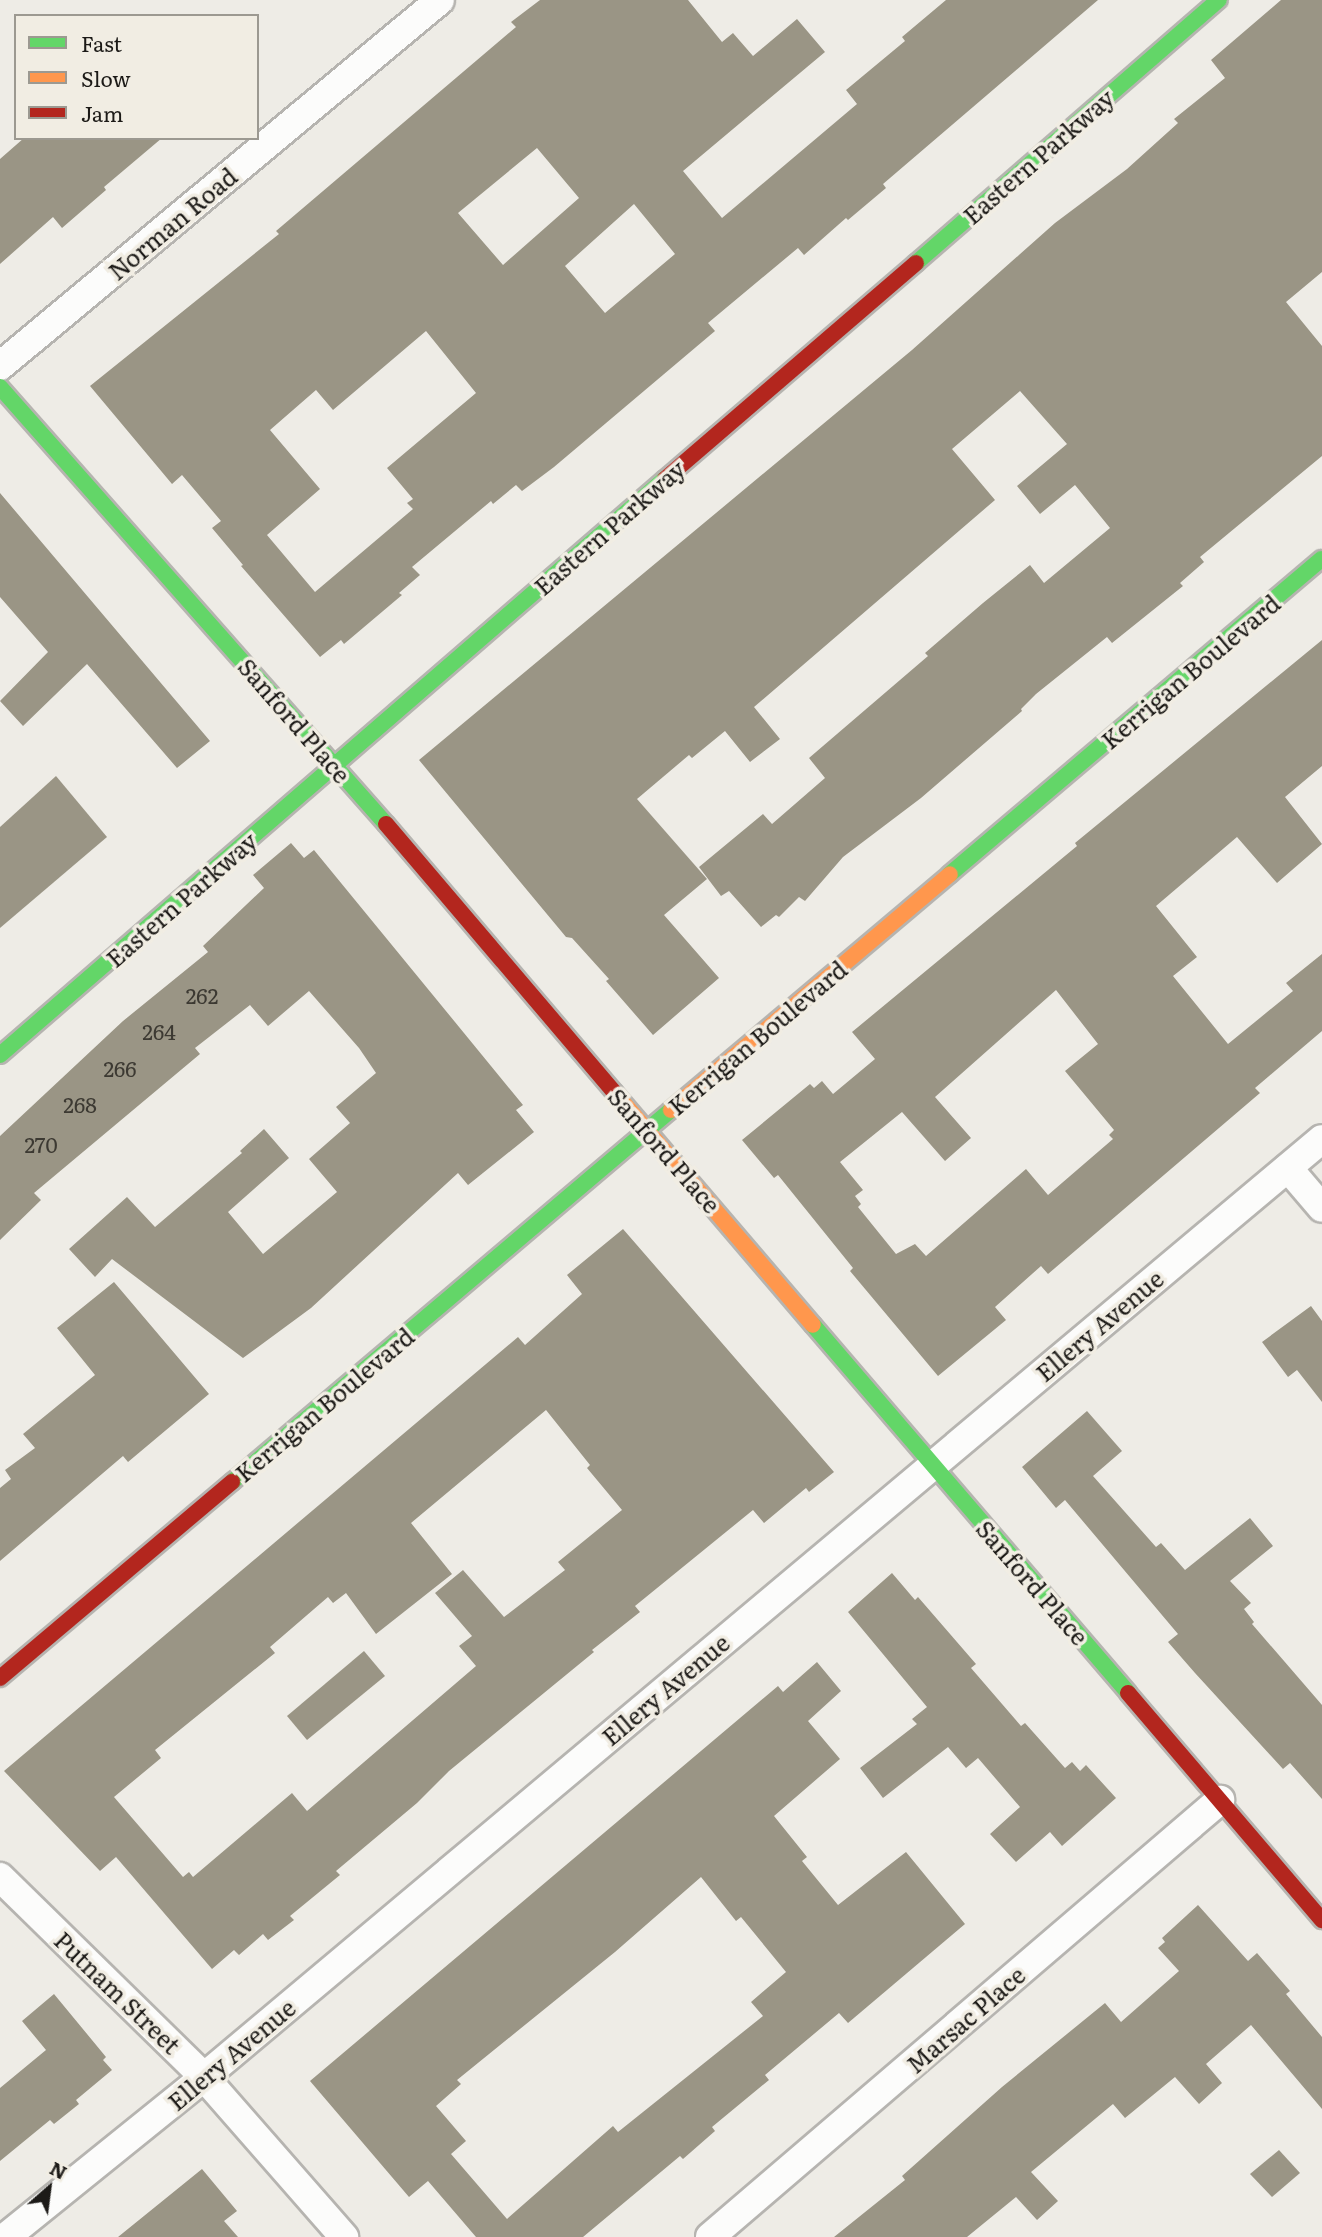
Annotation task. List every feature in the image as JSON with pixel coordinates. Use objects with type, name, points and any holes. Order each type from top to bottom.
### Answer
[{"type":"street","name":"Norman Road","points":[[0,366],[440,0]]},
{"type":"street","name":"Eastern Parkway","points":[[0,1055],[1219,0]]},
{"type":"street","name":"Sanford Place","points":[[0,387],[335,765],[1322,1920]]},
{"type":"street","name":"Kerrigan Boulevard","points":[[0,1678],[1322,559]]},
{"type":"street","name":"Ellery Avenue","points":[[6,2237],[204,2077],[1322,1139]]},
{"type":"street","points":[[1288,1168],[1322,1208]]},
{"type":"street","name":"Marsac Place","points":[[710,2237],[1220,1800]]},
{"type":"street","name":"Putnam Street","points":[[0,1877],[204,2077],[344,2237]]},
{"type":"building","points":[[540,0],[688,0],[722,42],[733,33],[753,56],[797,19],[825,52],[683,171],[722,218],[857,104],[846,90],[905,41],[902,37],[946,0],[1098,0],[883,184],[886,188],[848,220],[846,218],[804,255],[798,248],[708,323],[715,331],[554,467],[522,491],[516,485],[493,504],[491,501],[412,567],[420,575],[399,593],[402,595],[344,644],[341,640],[320,657],[241,566],[243,565],[212,528],[221,521],[182,475],[172,484],[90,386],[279,234],[276,231],[516,27],[511,22]],"holes":[[[537,148],[579,198],[503,265],[458,213]],[[634,204],[675,254],[605,313],[565,266]],[[426,331],[476,393],[387,468],[413,499],[407,503],[413,509],[315,592],[267,535],[320,489],[270,430],[316,390],[333,410]]]},
{"type":"building","points":[[1281,0],[1322,0],[1322,272],[1286,302],[1322,346],[1322,456],[1200,557],[1204,562],[1180,583],[1183,586],[1112,643],[1107,637],[1036,694],[1022,711],[921,798],[843,857],[805,901],[799,897],[779,917],[776,915],[761,927],[729,891],[721,896],[699,867],[763,814],[772,824],[825,778],[809,758],[928,656],[925,653],[983,603],[1030,565],[1044,583],[1110,528],[1075,485],[1040,514],[1017,486],[1067,444],[1020,391],[952,449],[995,500],[754,707],[780,739],[750,762],[725,731],[692,758],[689,755],[637,799],[707,879],[664,915],[719,978],[653,1035],[606,981],[609,979],[572,938],[566,937],[419,760],[912,350],[1055,223],[1127,169],[1178,123],[1174,119],[1225,78],[1211,60]]},
{"type":"building","points":[[22,140],[160,140],[104,187],[106,190],[62,228],[53,217],[0,264],[0,159]]},
{"type":"building","points":[[0,493],[210,741],[177,768],[87,664],[23,726],[0,701],[48,652],[0,597]]},
{"type":"building","points":[[1322,640],[1322,766],[1285,797],[1322,844],[1277,883],[1237,837],[1156,906],[1197,957],[1173,976],[1228,1044],[1293,991],[1286,983],[1322,954],[1322,1031],[1255,1088],[1260,1093],[1048,1274],[1041,1266],[995,1307],[1006,1320],[938,1376],[850,1271],[853,1268],[778,1175],[774,1178],[742,1140],[810,1084],[814,1088],[822,1081],[833,1094],[875,1059],[852,1032],[1077,846],[1075,843]],"holes":[[[1056,990],[1098,1044],[1065,1071],[1114,1130],[1109,1135],[1113,1139],[1048,1195],[1026,1169],[926,1256],[915,1244],[896,1254],[858,1207],[861,1204],[855,1196],[863,1190],[840,1162],[902,1112],[945,1161],[971,1138],[935,1097]]]},
{"type":"building","points":[[56,776],[107,837],[0,928],[0,827]]},
{"type":"building","points":[[291,843],[304,858],[314,850],[523,1105],[516,1110],[534,1132],[468,1185],[458,1173],[311,1308],[243,1358],[112,1259],[95,1277],[69,1249],[127,1197],[155,1227],[242,1153],[240,1151],[264,1129],[289,1158],[228,1212],[263,1254],[337,1192],[309,1159],[350,1123],[336,1107],[376,1073],[359,1048],[309,991],[268,1026],[250,1005],[195,1048],[200,1054],[34,1193],[41,1200],[0,1240],[0,1136],[123,1021],[208,952],[203,946],[264,888],[253,875]]},
{"type":"building","points":[[623,1229],[834,1472],[809,1492],[806,1488],[764,1523],[753,1510],[635,1606],[640,1612],[449,1771],[417,1803],[336,1871],[340,1875],[290,1916],[294,1920],[268,1940],[263,1934],[239,1955],[234,1950],[212,1969],[116,1857],[100,1871],[4,1771],[518,1337],[525,1345],[582,1294],[567,1275]],"holes":[[[546,1410],[590,1465],[587,1468],[622,1510],[558,1562],[565,1570],[504,1617],[463,1570],[435,1593],[472,1636],[459,1646],[476,1666],[307,1811],[292,1793],[193,1877],[189,1872],[183,1877],[114,1797],[161,1758],[155,1750],[275,1653],[270,1647],[328,1597],[333,1603],[346,1593],[376,1634],[452,1574],[411,1523]]]},
{"type":"building","points":[[114,1282],[209,1394],[128,1462],[123,1456],[0,1561],[0,1488],[11,1479],[5,1470],[35,1448],[23,1434],[95,1375],[57,1328]]},
{"type":"building","points":[[1311,1306],[1322,1321],[1322,1402],[1297,1370],[1288,1377],[1262,1342]]},
{"type":"building","points":[[1087,1411],[1122,1451],[1093,1476],[1156,1547],[1161,1543],[1185,1570],[1250,1518],[1273,1546],[1230,1581],[1251,1603],[1244,1609],[1254,1622],[1252,1624],[1322,1705],[1322,1799],[1290,1763],[1283,1769],[1168,1642],[1178,1634],[1065,1500],[1056,1508],[1022,1467]]},
{"type":"building","points":[[892,1573],[915,1600],[918,1597],[976,1664],[971,1668],[1021,1726],[1025,1723],[1065,1768],[1072,1762],[1080,1771],[1086,1765],[1116,1798],[1062,1846],[1050,1832],[1016,1862],[990,1834],[1020,1807],[978,1758],[966,1768],[948,1747],[883,1798],[860,1768],[917,1724],[912,1719],[927,1707],[848,1612]]},
{"type":"building","points":[[364,1651],[385,1676],[307,1740],[287,1716]]},
{"type":"building","points":[[817,1662],[841,1691],[808,1721],[840,1759],[774,1816],[807,1857],[802,1861],[838,1905],[906,1852],[965,1924],[848,2023],[839,2013],[765,2075],[769,2080],[712,2127],[715,2131],[683,2159],[680,2156],[583,2237],[476,2237],[428,2181],[409,2197],[310,2081],[778,1686],[783,1692]],"holes":[[[701,1877],[736,1921],[741,1917],[786,1972],[751,2002],[763,2016],[618,2132],[613,2126],[507,2219],[451,2154],[466,2141],[436,2106],[461,2084],[457,2080],[615,1952]]]},
{"type":"building","points":[[1198,1905],[1248,1961],[1257,1953],[1290,1991],[1286,1994],[1322,2037],[1322,2109],[1251,2025],[1206,2064],[1222,2083],[1199,2104],[1175,2077],[1125,2118],[1113,2104],[1031,2172],[1058,2201],[1037,2220],[1016,2197],[967,2237],[834,2237],[905,2180],[902,2176],[1002,2087],[1105,2003],[1121,2022],[1179,1971],[1158,1948],[1165,1942],[1162,1938]]},
{"type":"building","points":[[54,1994],[106,2057],[103,2060],[112,2070],[76,2100],[79,2104],[54,2124],[50,2120],[0,2161],[0,2088],[46,2050],[22,2021]]},
{"type":"building","points":[[1279,2150],[1300,2173],[1272,2197],[1250,2174]]},
{"type":"building","points":[[202,2169],[237,2211],[224,2221],[238,2237],[118,2237]]},
{"type":"traffic: fast","points":[[916,263],[1219,0]]},
{"type":"traffic: fast","points":[[0,387],[386,824]]},
{"type":"traffic: fast","points":[[0,1055],[665,479]]},
{"type":"traffic: fast","points":[[950,874],[1322,559]]},
{"type":"traffic: fast","points":[[232,1482],[671,1110]]},
{"type":"traffic: fast","points":[[813,1325],[1128,1693]]},
{"type":"traffic: slow","points":[[671,1110],[950,874]]},
{"type":"traffic: slow","points":[[614,1092],[813,1325]]},
{"type":"traffic: jam","points":[[665,479],[916,263]]},
{"type":"traffic: jam","points":[[386,824],[614,1092]]},
{"type":"traffic: jam","points":[[0,1678],[232,1482]]},
{"type":"traffic: jam","points":[[1128,1693],[1322,1920]]}]
